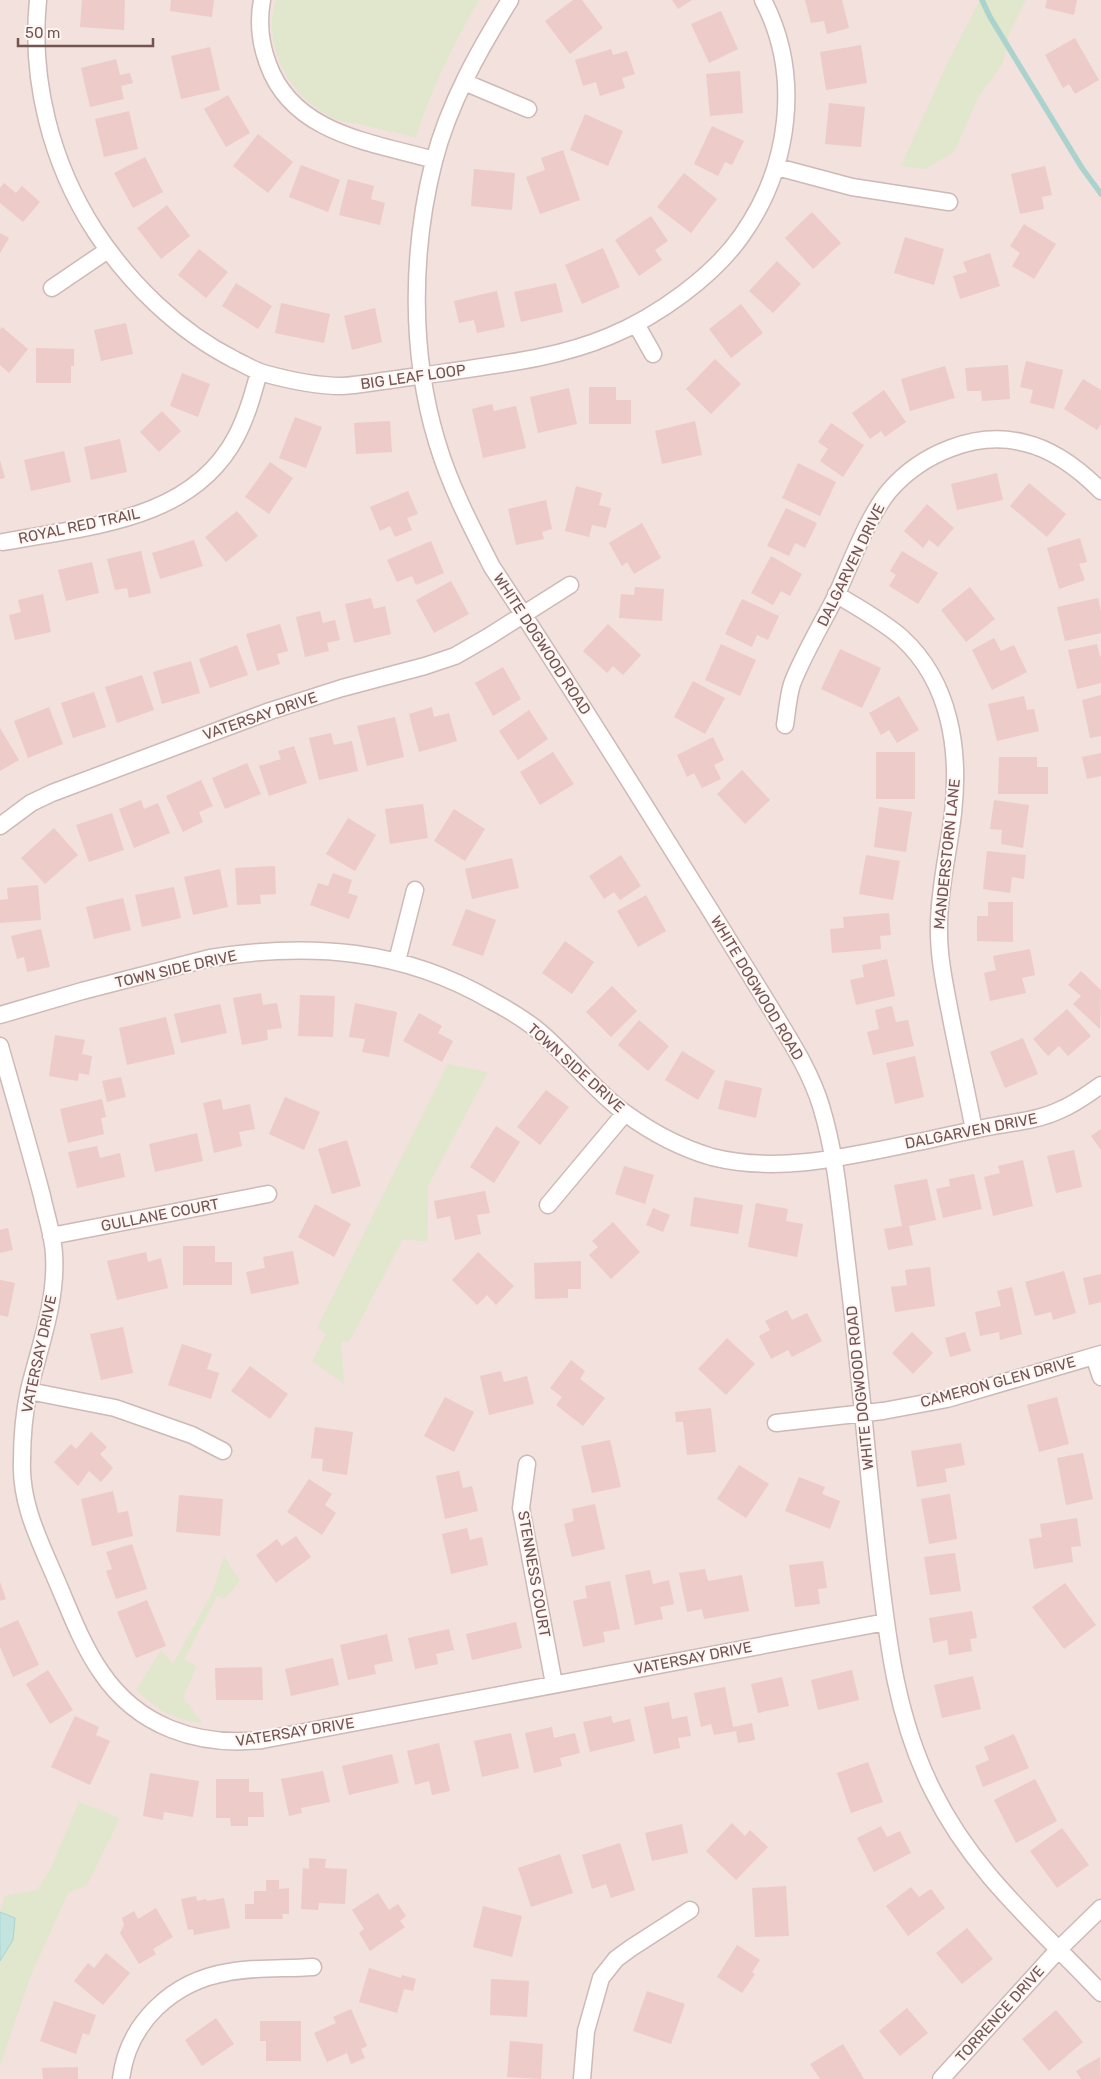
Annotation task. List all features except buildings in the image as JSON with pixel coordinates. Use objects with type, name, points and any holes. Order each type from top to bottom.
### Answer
[{"type":"street","name":"BIG LEAF LOOP","points":[[38,0],[36,42],[40,85],[48,126],[71,188],[84,214],[108,250],[143,291],[178,323],[211,346],[259,372],[296,381],[340,386],[422,376],[564,352],[610,336],[636,324],[696,282],[725,255],[742,235],[765,196],[777,167],[786,119],[785,80],[774,26],[763,0]]},
{"type":"street","points":[[262,0],[260,22],[264,53],[280,90],[291,104],[307,117],[325,127],[434,160]]},
{"type":"street","name":"WHITE DOGWOOD ROAD","points":[[510,0],[464,82],[434,160],[424,210],[417,278],[417,312],[422,376],[436,440],[462,509],[492,567],[796,1049],[813,1084],[821,1106],[834,1159],[851,1296],[862,1413],[886,1622],[892,1667],[908,1734],[933,1792],[946,1816],[984,1872],[1101,1993]]},
{"type":"street","points":[[464,82],[528,109]]},
{"type":"street","points":[[777,167],[852,187],[949,202]]},
{"type":"street","points":[[52,288],[108,250]]},
{"type":"street","points":[[636,324],[653,354]]},
{"type":"street","name":"ROYAL RED TRAIL","points":[[3,542],[135,516],[181,496],[214,468],[235,438],[246,418],[259,372]]},
{"type":"street","name":"DALGARVEN DRIVE","points":[[785,725],[792,685],[877,508],[903,477],[928,458],[950,448],[978,441],[1001,440],[1025,443],[1059,456],[1088,478],[1101,491]]},
{"type":"street","name":"VATERSAY DRIVE","points":[[0,826],[31,803],[52,793],[207,733],[299,701],[455,656],[488,638],[570,585]]},
{"type":"street","name":"MANDERSTORN LANE","points":[[836,594],[888,627],[913,650],[940,692],[948,714],[954,742],[956,776],[953,813],[942,883],[939,925],[940,956],[974,1130]]},
{"type":"street","points":[[397,961],[415,890]]},
{"type":"street","name":"TOWN SIDE DRIVE","points":[[0,1015],[82,991],[227,955],[285,949],[315,950],[342,952],[397,961],[460,984],[515,1014],[540,1032],[625,1113],[668,1139],[712,1156],[738,1162],[775,1165],[834,1159]]},
{"type":"street","name":"VATERSAY DRIVE","points":[[0,1046],[34,1166],[54,1252],[51,1302],[29,1391],[23,1428],[22,1464],[24,1492],[32,1525],[88,1651],[102,1673],[120,1694],[139,1711],[180,1734],[198,1739],[238,1743],[327,1729],[554,1684],[886,1622]]},
{"type":"street","name":"DALGARVEN DRIVE","points":[[834,1159],[1051,1114],[1079,1101],[1101,1084]]},
{"type":"street","points":[[548,1205],[625,1113]]},
{"type":"street","name":"GULLANE COURT","points":[[51,1236],[268,1194]]},
{"type":"street","points":[[1098,1355],[1101,1378]]},
{"type":"street","name":"CAMERON GLEN DRIVE","points":[[776,1423],[862,1413],[947,1399],[1098,1355]]},
{"type":"street","points":[[29,1391],[115,1408],[192,1435],[223,1451]]},
{"type":"street","name":"STENNESS COURT","points":[[526,1464],[521,1508],[554,1684]]},
{"type":"street","name":"TORRENCE DRIVE","points":[[941,2079],[1059,1949],[1101,1908]]},
{"type":"street","points":[[582,2079],[586,2031],[602,1978],[616,1959],[690,1910]]},
{"type":"street","points":[[121,2079],[128,2048],[139,2027],[166,1998],[179,1990],[210,1976],[231,1971],[313,1967]]},
{"type":"shaded area","points":[[0,0],[1101,0],[1101,2079],[0,2079]]},
{"type":"green space","points":[[276,0],[479,0],[444,67],[429,100],[416,137],[333,118],[304,98],[292,84],[276,52],[272,17]]},
{"type":"green space","points":[[980,0],[1026,0],[1009,34],[1003,63],[978,98],[954,152],[925,169],[901,166],[947,64]]},
{"type":"green space","points":[[448,1064],[488,1072],[428,1186],[427,1242],[403,1239],[349,1342],[341,1341],[344,1384],[312,1361],[326,1334],[317,1328]]},
{"type":"green space","points":[[224,1556],[240,1581],[224,1599],[217,1596],[184,1660],[197,1666],[183,1697],[202,1723],[182,1719],[166,1712],[136,1690],[161,1650],[173,1664],[212,1593]]},
{"type":"green space","points":[[79,1802],[120,1818],[87,1885],[68,1893],[31,1975],[0,2066],[0,1961],[13,1940],[15,1919],[0,1912],[5,1896],[37,1890],[49,1872]]},
{"type":"water","points":[[0,1912],[15,1918],[13,1940],[0,1961]]},
{"type":"waterway","points":[[982,0],[990,17],[1082,168],[1101,194]]}]
